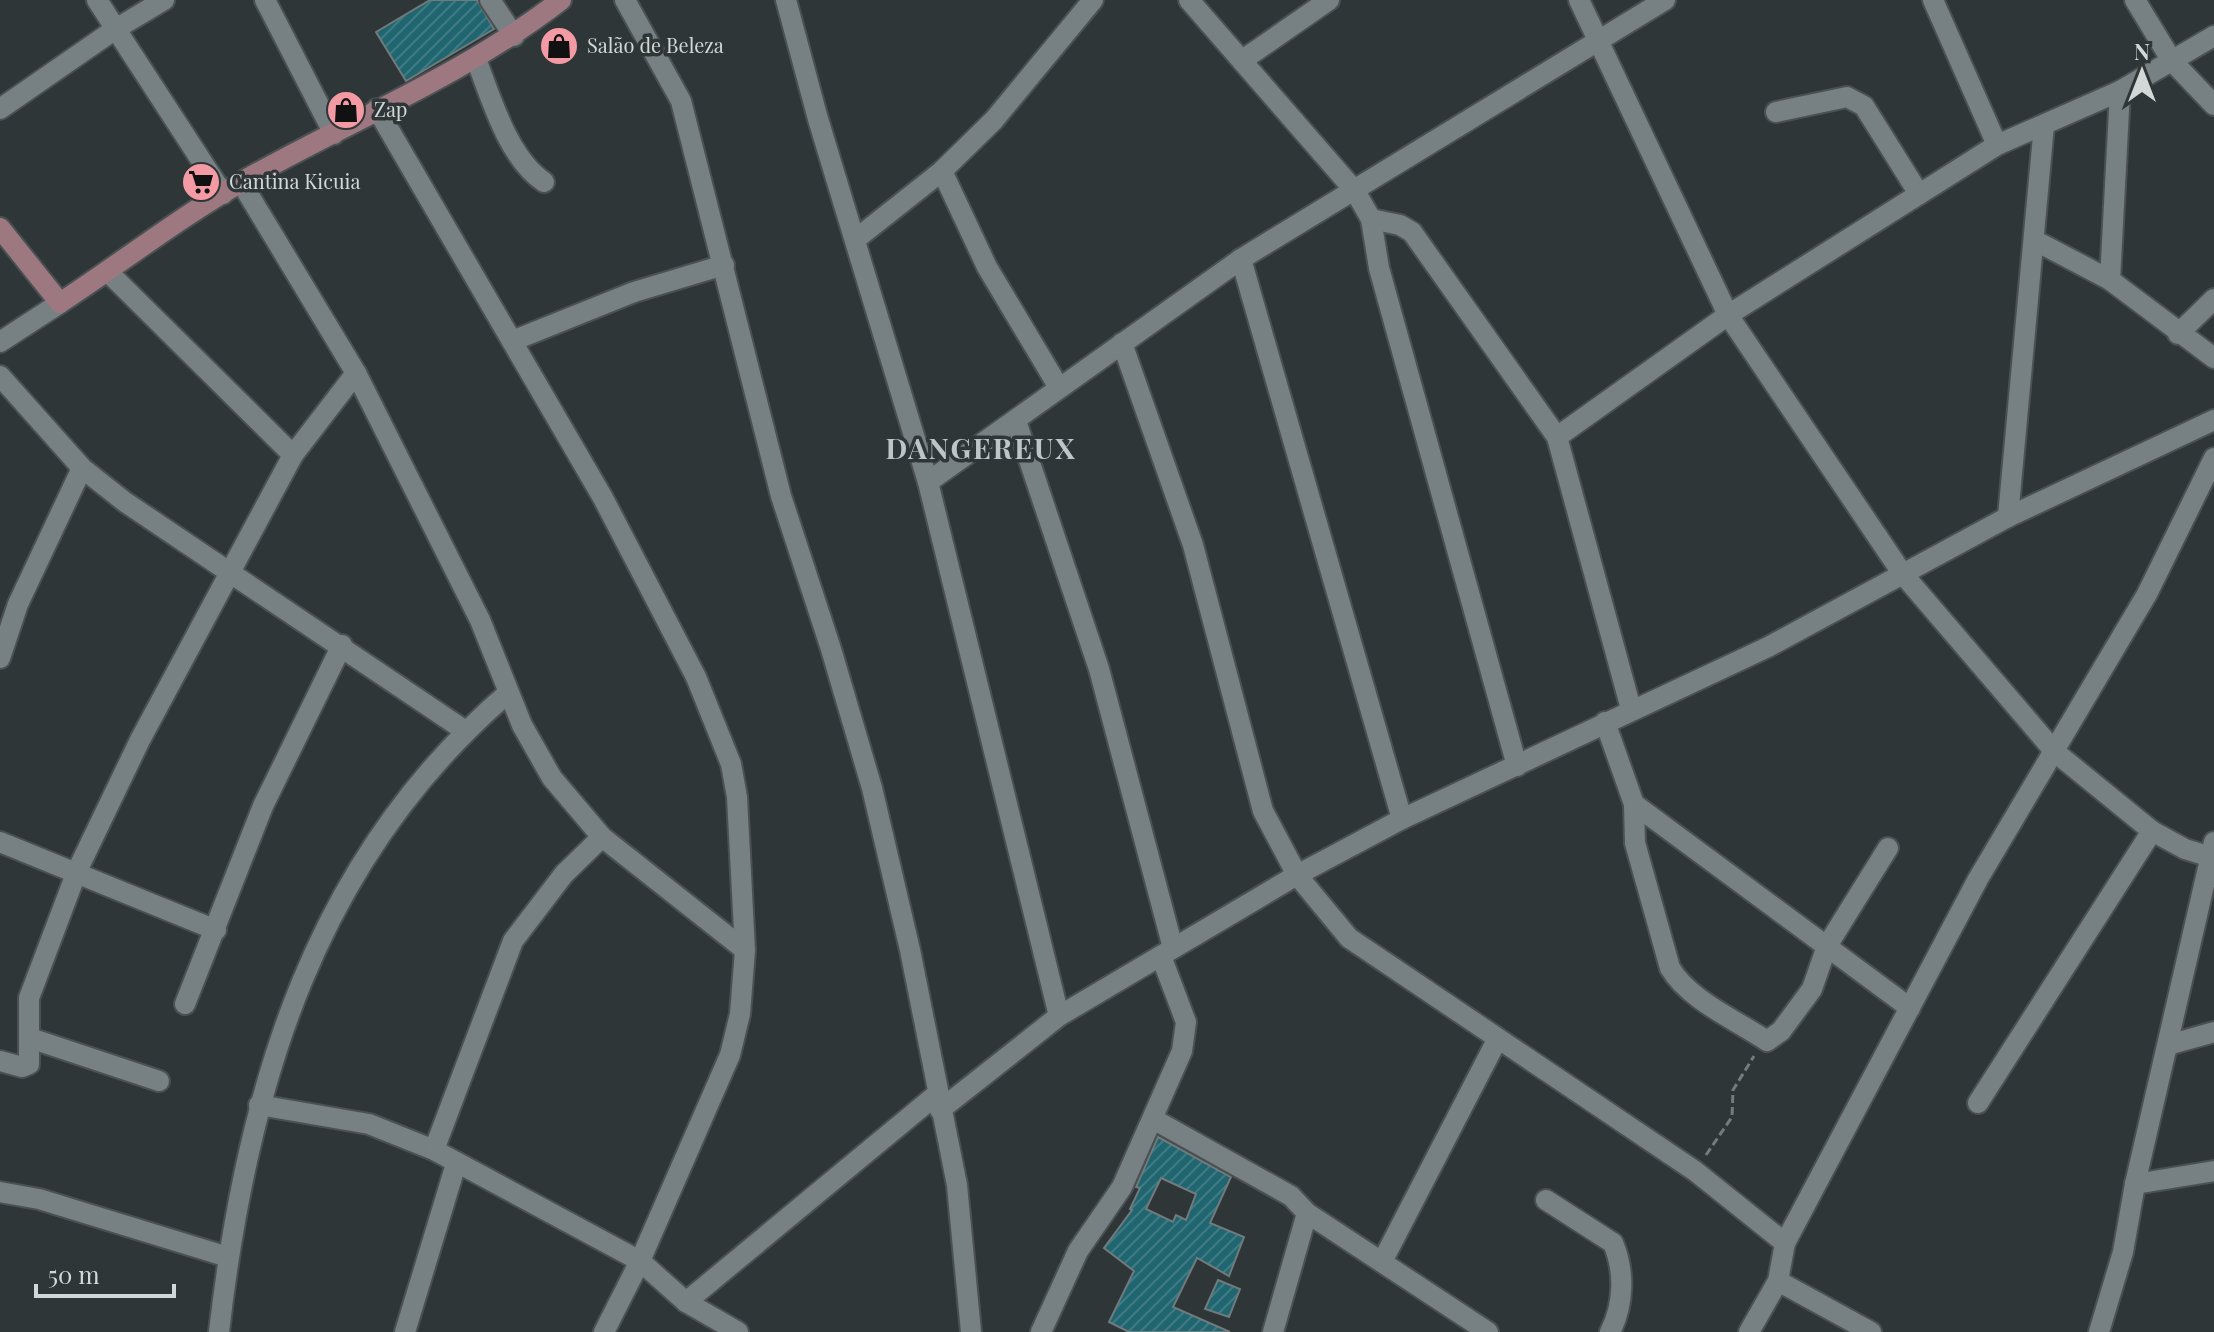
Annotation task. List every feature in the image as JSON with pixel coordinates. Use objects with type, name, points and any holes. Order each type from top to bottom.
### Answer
[{"type":"main road","points":[[0,228],[60,303],[241,182],[476,59],[514,36],[561,0]]},
{"type":"street","points":[[97,0],[223,194]]},
{"type":"street","points":[[0,109],[114,30],[164,0]]},
{"type":"street","points":[[265,0],[334,134]]},
{"type":"street","points":[[490,0],[514,36]]},
{"type":"street","points":[[625,0],[681,101],[781,496],[872,788],[910,950],[957,1185],[971,1332]]},
{"type":"street","points":[[786,0],[818,119],[928,482],[1059,1016]]},
{"type":"street","points":[[856,239],[942,171],[994,120],[1093,0]]},
{"type":"street","points":[[1189,0],[1244,59],[1355,191],[1371,219],[1379,268],[1517,766]]},
{"type":"street","points":[[1244,59],[1329,0]]},
{"type":"street","points":[[1579,0],[1728,315],[1902,573],[2055,752],[2152,831],[2212,853],[2135,1184],[2123,1252],[2099,1332]]},
{"type":"street","points":[[928,482],[1016,421],[1058,386],[1241,259],[1665,0]]},
{"type":"street","points":[[1933,0],[1997,145]]},
{"type":"street","points":[[2135,0],[2172,61],[2214,105]]},
{"type":"street","points":[[1557,437],[1728,315],[1997,145],[2120,91],[2214,36]]},
{"type":"street","points":[[476,59],[507,131],[531,173],[544,182]]},
{"type":"street","points":[[2110,280],[2120,91]]},
{"type":"street","points":[[1776,112],[1847,97],[1864,106],[1919,194]]},
{"type":"street","points":[[377,109],[603,498],[715,720],[731,764],[737,797],[745,950],[740,1014],[730,1055],[640,1261],[604,1332]]},
{"type":"street","points":[[2008,517],[2036,241],[2044,125]]},
{"type":"street","points":[[942,171],[987,267],[1058,386]]},
{"type":"street","points":[[241,182],[356,373],[480,620],[508,693],[552,778],[602,837],[745,950]]},
{"type":"street","points":[[1371,219],[1400,225],[1412,232],[1557,437],[1631,709]]},
{"type":"street","points":[[2036,241],[2110,280],[2178,334],[2214,358]]},
{"type":"street","points":[[1241,259],[1402,819]]},
{"type":"street","points":[[512,341],[634,292],[724,265]]},
{"type":"street","points":[[108,272],[293,455]]},
{"type":"street","points":[[2178,334],[2214,299]]},
{"type":"street","points":[[0,342],[60,303]]},
{"type":"street","points":[[1122,343],[1193,545],[1263,811],[1297,875],[1349,938],[1695,1171],[1785,1243]]},
{"type":"street","points":[[0,1061],[22,1067],[29,1064],[29,998],[77,871],[140,740],[293,455],[356,373]]},
{"type":"street","points":[[0,376],[82,468],[229,572],[342,645],[464,730]]},
{"type":"street","points":[[686,1302],[938,1102],[1059,1016],[1297,875],[1402,819],[1768,647],[2008,517],[2214,420]]},
{"type":"street","points":[[1016,421],[1099,669],[1186,1036],[1122,1187],[1078,1251],[1041,1332]]},
{"type":"street","points":[[1751,1331],[1778,1281],[1785,1243],[1978,879],[2147,594],[2214,458]]},
{"type":"street","points":[[0,658],[18,604],[82,468]]},
{"type":"street","points":[[185,1004],[278,771],[342,645]]},
{"type":"street","points":[[219,1332],[228,1257],[259,1105],[279,1036],[332,914],[381,830],[464,730],[508,693]]},
{"type":"street","points":[[1605,722],[1634,804],[1635,843],[1670,968],[1677,980],[1690,990],[1767,1041],[1781,1031],[1812,989],[1827,946],[1888,848]]},
{"type":"street","points":[[1634,804],[1910,1008]]},
{"type":"street","points":[[1978,1103],[2152,831]]},
{"type":"street","points":[[434,1150],[513,941],[564,874],[602,837]]},
{"type":"street","points":[[0,842],[216,930]]},
{"type":"street","points":[[2168,1045],[2214,1032]]},
{"type":"street","points":[[30,1038],[159,1081]]},
{"type":"street","points":[[1383,1260],[1497,1040]]},
{"type":"street","points":[[259,1105],[369,1124],[434,1150],[640,1261],[686,1302],[738,1332]]},
{"type":"street","points":[[1153,1119],[1291,1196],[1307,1213],[1383,1260],[1488,1332]]},
{"type":"street","points":[[405,1332],[456,1164]]},
{"type":"street","points":[[2135,1184],[2214,1171]]},
{"type":"street","points":[[0,1192],[39,1199],[228,1257]]},
{"type":"street","points":[[1546,1200],[1613,1243],[1621,1280],[1619,1310],[1610,1332]]},
{"type":"street","points":[[1273,1332],[1307,1213]]},
{"type":"street","points":[[1778,1281],[1871,1332]]},
{"type":"path","points":[[1695,1171],[1732,1117],[1733,1090],[1767,1041]]},
{"type":"building","points":[[430,0],[477,0],[494,29],[406,81],[376,32]]},
{"type":"building","points":[[1158,1137],[1231,1177],[1210,1223],[1244,1237],[1229,1276],[1197,1258],[1173,1307],[1230,1332],[1129,1332],[1109,1322],[1134,1271],[1104,1248],[1132,1210],[1140,1188],[1136,1187]],"holes":[[[1161,1178],[1196,1194],[1186,1220],[1176,1215],[1173,1222],[1146,1209]]]},
{"type":"building","points":[[1218,1280],[1240,1289],[1229,1317],[1205,1309]]},
{"type":"place","name":"Salão de Beleza","points":[[559,46]]},
{"type":"place","name":"Zap","points":[[346,110]]},
{"type":"place","name":"Cantina Kicuia","points":[[201,182]]},
{"type":"district","name":"DANGEREUX","points":[[981,449]]}]
